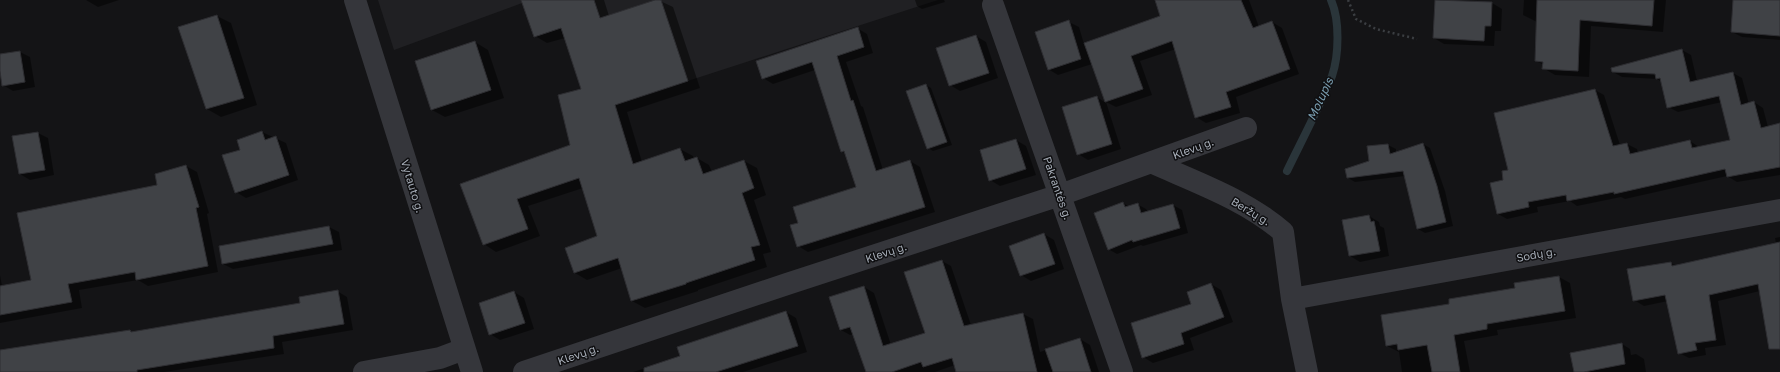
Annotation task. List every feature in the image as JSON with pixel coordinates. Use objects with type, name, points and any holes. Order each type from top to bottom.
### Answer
[{"type":"street","name":"Vytauto g.","points":[[355,0],[472,372]]},
{"type":"street","name":"Pakrantės g.","points":[[993,5],[1122,372]]},
{"type":"street","name":"Klevų g.","points":[[524,372],[1060,195],[1153,163],[1246,128]]},
{"type":"street","name":"Beržų g.","points":[[1153,163],[1241,203],[1266,217],[1283,232],[1292,299],[1308,372]]},
{"type":"street","name":"Sodų g.","points":[[1292,299],[1780,210]]},
{"type":"street","points":[[364,372],[440,358],[464,350]]},
{"type":"path","points":[[1348,0],[1356,19],[1376,29],[1417,39]]},
{"type":"shaded area","points":[[378,0],[938,0],[589,113],[561,28],[534,37],[522,3],[394,50]]},
{"type":"building","points":[[521,0],[594,0],[600,18],[655,0],[661,0],[688,81],[615,105],[633,164],[680,148],[685,161],[697,157],[703,174],[744,160],[754,188],[742,193],[760,245],[751,247],[755,260],[631,301],[618,258],[574,273],[565,248],[597,236],[579,178],[517,199],[528,229],[483,245],[460,184],[570,145],[558,95],[581,89],[561,28],[534,37]]},
{"type":"building","points":[[1155,0],[1241,0],[1253,28],[1272,21],[1290,69],[1226,92],[1231,107],[1195,118],[1172,41],[1131,56],[1143,89],[1105,102],[1084,43],[1160,16]]},
{"type":"building","points":[[1435,0],[1492,2],[1491,26],[1485,26],[1484,41],[1433,38]]},
{"type":"building","points":[[1537,0],[1654,0],[1652,26],[1580,20],[1578,71],[1542,69],[1543,62],[1535,61]]},
{"type":"building","points":[[1733,0],[1780,0],[1780,36],[1731,32]]},
{"type":"building","points":[[217,15],[244,98],[206,109],[178,27]]},
{"type":"building","points":[[1069,20],[1081,59],[1048,70],[1035,32]]},
{"type":"building","points":[[858,27],[864,47],[837,56],[876,171],[910,160],[925,207],[797,247],[790,225],[798,223],[793,207],[856,187],[844,151],[841,152],[812,62],[762,79],[756,61]]},
{"type":"building","points":[[976,35],[989,73],[949,86],[936,48]]},
{"type":"building","points":[[475,41],[491,90],[431,110],[415,61]]},
{"type":"building","points":[[1682,49],[1690,82],[1733,72],[1741,105],[1754,101],[1761,128],[1780,123],[1780,167],[1727,177],[1725,169],[1614,194],[1614,192],[1567,201],[1566,195],[1528,202],[1529,207],[1497,214],[1490,183],[1503,180],[1502,171],[1508,170],[1494,113],[1595,89],[1613,146],[1627,143],[1630,154],[1690,140],[1692,148],[1730,140],[1719,96],[1667,108],[1660,78],[1656,79],[1655,74],[1612,72],[1611,68]]},
{"type":"building","points":[[20,51],[25,82],[2,86],[0,54]]},
{"type":"building","points":[[926,84],[947,142],[927,149],[906,91]]},
{"type":"building","points":[[1097,96],[1112,144],[1077,155],[1062,107]]},
{"type":"building","points":[[262,131],[265,140],[276,136],[289,175],[235,193],[222,155],[240,150],[237,140]]},
{"type":"building","points":[[38,132],[45,170],[19,174],[12,136]]},
{"type":"building","points":[[1016,139],[1026,169],[989,181],[980,150]]},
{"type":"building","points":[[1423,143],[1437,186],[1446,222],[1417,229],[1403,171],[1347,178],[1345,169],[1369,161],[1367,146],[1388,144],[1390,154]]},
{"type":"building","points":[[186,165],[199,207],[196,208],[208,266],[136,280],[135,272],[68,284],[72,302],[0,315],[0,286],[31,280],[17,213],[157,185],[155,174]]},
{"type":"building","points":[[1123,202],[1125,207],[1138,203],[1141,213],[1173,204],[1180,228],[1133,242],[1132,240],[1108,250],[1094,213]]},
{"type":"building","points":[[1369,215],[1371,222],[1374,221],[1380,251],[1349,256],[1342,220]]},
{"type":"building","points":[[329,226],[333,244],[222,264],[219,246]]},
{"type":"building","points":[[1044,233],[1055,264],[1020,276],[1009,246]]},
{"type":"building","points":[[1780,242],[1780,349],[1769,349],[1758,284],[1709,295],[1716,340],[1695,343],[1697,350],[1678,354],[1665,295],[1633,301],[1627,269],[1671,262],[1672,266]]},
{"type":"building","points":[[942,260],[964,326],[1023,313],[1037,372],[956,372],[952,358],[923,367],[921,362],[892,372],[866,372],[850,327],[840,330],[829,297],[864,286],[883,346],[925,333],[904,272]]},
{"type":"building","points":[[1559,276],[1565,311],[1487,324],[1487,329],[1454,335],[1460,372],[1432,372],[1427,345],[1398,350],[1397,344],[1386,346],[1381,315],[1449,304],[1449,299],[1515,288],[1514,283]]},
{"type":"building","points":[[1211,283],[1224,317],[1181,333],[1184,344],[1142,358],[1131,323],[1191,304],[1187,292]]},
{"type":"building","points":[[338,290],[344,324],[273,336],[274,348],[137,370],[137,372],[0,372],[0,350],[130,330],[131,332],[300,303],[299,297]]},
{"type":"building","points":[[514,291],[525,323],[489,335],[479,303]]},
{"type":"building","points":[[786,311],[798,346],[716,372],[644,372],[644,368],[680,356],[677,347]]},
{"type":"building","points":[[1080,338],[1091,372],[1053,372],[1045,349]]},
{"type":"building","points":[[1622,343],[1625,364],[1584,372],[1574,372],[1570,353]]},
{"type":"waterway","name":"Molupis","points":[[1287,171],[1322,100],[1332,76],[1338,38],[1336,17],[1331,0]]}]
